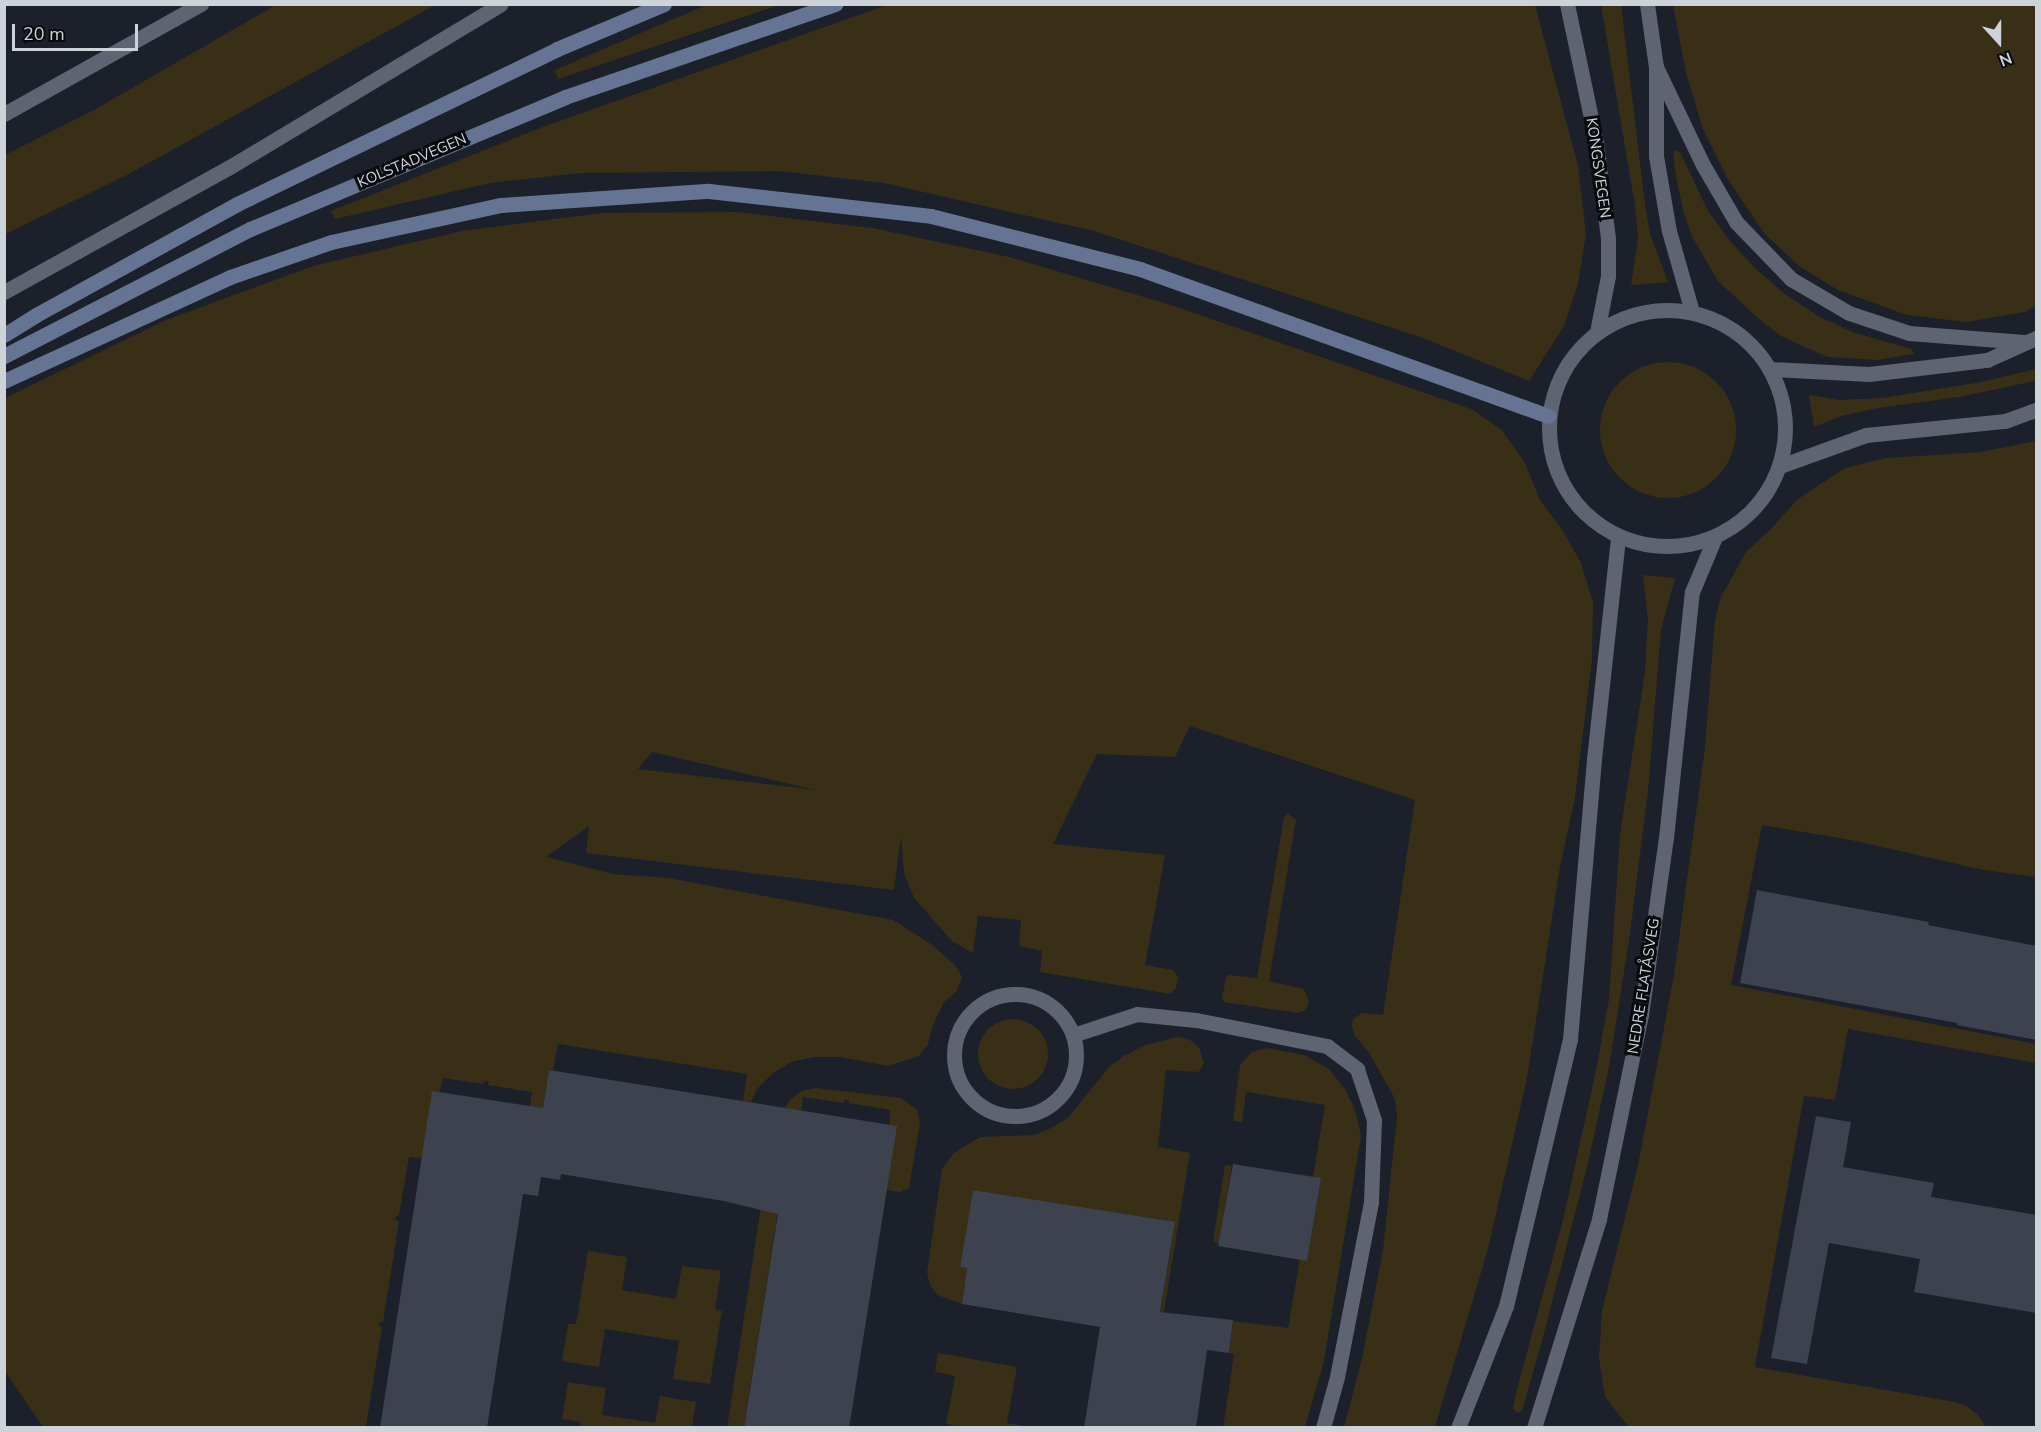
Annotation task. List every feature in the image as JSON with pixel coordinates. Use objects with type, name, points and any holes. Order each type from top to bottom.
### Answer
[{"type":"main road","points":[[4,335],[237,204],[557,49],[664,4]]},
{"type":"main road","name":"KOLSTADVEGEN","points":[[4,356],[261,225],[565,97],[835,4]]},
{"type":"main road","points":[[4,381],[230,277],[331,242],[501,205],[709,191],[931,216],[1140,269],[1548,416]]},
{"type":"street","points":[[4,114],[201,4]]},
{"type":"street","points":[[4,292],[228,168],[501,4]]},
{"type":"street","name":"KONGSVEGEN","points":[[1567,4],[1596,142],[1608,238],[1608,276],[1597,332]]},
{"type":"street","points":[[1647,4],[1656,67],[1656,156],[1669,231],[1692,312]]},
{"type":"street","points":[[1656,67],[1703,165],[1736,222],[1791,279],[1849,312],[1909,333],[2030,340]]},
{"type":"street","points":[[1643,312],[1692,312],[1738,333],[1771,369],[1786,417],[1780,466],[1755,508],[1715,537],[1666,548],[1618,537],[1578,508],[1553,465],[1548,416],[1564,369],[1597,332],[1643,312]]},
{"type":"street","points":[[1771,369],[1869,374],[1987,360],[2030,340]]},
{"type":"street","points":[[1780,466],[1866,435],[2005,421],[2037,410]]},
{"type":"street","points":[[1458,1428],[1506,1306],[1570,1039],[1594,759],[1618,537]]},
{"type":"street","name":"NEDRE FLATÅSVEG","points":[[1534,1428],[1599,1219],[1639,1026],[1666,838],[1692,592],[1715,537]]},
{"type":"street","points":[[1022,993],[1044,1001],[1062,1015],[1073,1035],[1077,1055],[1073,1075],[1064,1093],[1049,1107],[1030,1115],[1010,1117],[990,1112],[973,1100],[960,1084],[954,1065],[954,1042],[963,1021],[979,1005],[1000,995],[1022,993]]},
{"type":"street","points":[[1073,1035],[1137,1014],[1196,1020],[1327,1046],[1356,1069],[1374,1120],[1371,1202],[1337,1377],[1323,1428]]},
{"type":"shaded area","points":[[276,5],[435,5],[125,176],[5,234],[5,155],[94,110]]},
{"type":"shaded area","points":[[706,5],[779,5],[558,79],[555,70]]},
{"type":"shaded area","points":[[887,5],[1535,5],[1578,166],[1586,234],[1578,284],[1564,326],[1529,381],[1423,338],[1094,231],[884,183],[779,171],[580,173],[490,183],[335,219],[331,211],[540,128]]},
{"type":"shaded area","points":[[1601,5],[1621,5],[1650,234],[1668,282],[1631,285],[1638,238],[1635,206]]},
{"type":"shaded area","points":[[1673,5],[2036,5],[2036,306],[2025,312],[1967,322],[1907,315],[1838,290],[1799,266],[1764,233],[1729,181],[1703,129],[1686,73]]},
{"type":"shaded area","points":[[1675,150],[1680,152],[1708,211],[1729,240],[1755,268],[1786,295],[1820,317],[1855,333],[1912,349],[1914,354],[1877,360],[1827,357],[1781,336],[1759,319],[1718,281],[1692,236],[1684,214],[1677,182],[1673,154]]},
{"type":"shaded area","points":[[736,212],[872,228],[1009,257],[1171,305],[1471,409],[1502,430],[1525,463],[1540,500],[1563,531],[1581,563],[1593,602],[1592,659],[1575,798],[1560,867],[1527,1078],[1488,1249],[1435,1427],[1344,1427],[1362,1359],[1383,1250],[1397,1117],[1395,1099],[1368,1051],[1354,1035],[1352,1025],[1353,1019],[1362,1013],[1383,1015],[1415,800],[1190,726],[1175,757],[1097,754],[1053,844],[1165,855],[1145,965],[1173,970],[1178,977],[1176,988],[1170,994],[1040,972],[1042,951],[1019,946],[1021,920],[978,916],[973,953],[952,941],[914,898],[904,873],[901,836],[894,890],[586,853],[589,826],[546,857],[613,874],[668,878],[893,920],[931,944],[956,966],[962,977],[957,991],[944,1002],[933,1025],[928,1044],[919,1056],[888,1066],[841,1057],[814,1057],[791,1062],[773,1073],[757,1089],[751,1102],[743,1101],[747,1074],[558,1044],[553,1070],[549,1070],[543,1108],[530,1106],[532,1092],[488,1085],[489,1081],[484,1081],[483,1084],[443,1078],[422,1158],[409,1157],[399,1215],[395,1220],[399,1221],[383,1322],[379,1322],[379,1326],[382,1327],[366,1427],[43,1427],[5,1371],[5,398],[166,320],[313,266],[462,231],[602,213]],"holes":[[[652,752],[815,790],[638,769]]]},
{"type":"shaded area","points":[[1668,362],[1694,367],[1716,382],[1731,404],[1736,430],[1731,456],[1716,478],[1694,493],[1668,498],[1642,493],[1620,478],[1605,456],[1600,430],[1605,404],[1620,382],[1642,367]]},
{"type":"shaded area","points":[[2036,369],[2036,380],[2030,382],[1959,397],[1878,408],[1841,416],[1814,427],[1809,395],[1839,400],[1882,398],[1982,382]]},
{"type":"shaded area","points":[[2036,441],[2036,877],[1984,870],[1851,840],[1762,825],[1731,985],[2036,1044],[2036,1063],[1848,1029],[1835,1100],[1804,1096],[1755,1367],[1954,1402],[1965,1405],[1977,1414],[1986,1427],[1629,1427],[1605,1397],[1599,1359],[1602,1311],[1638,1165],[1674,975],[1705,747],[1715,620],[1721,597],[1746,552],[1798,499],[1845,468],[1887,458],[1980,452]]},
{"type":"shaded area","points":[[1643,575],[1675,578],[1661,630],[1648,791],[1630,934],[1609,1067],[1588,1163],[1522,1411],[1517,1413],[1513,1408],[1518,1385],[1563,1220],[1609,999],[1620,834],[1645,672],[1648,619]]},
{"type":"shaded area","points":[[1288,814],[1296,820],[1269,981],[1304,989],[1309,1002],[1305,1010],[1298,1013],[1224,1002],[1222,998],[1226,978],[1229,975],[1257,978],[1284,817]]},
{"type":"shaded area","points":[[1013,1019],[1026,1022],[1038,1029],[1045,1041],[1048,1054],[1045,1067],[1038,1079],[1026,1086],[1013,1089],[1000,1086],[988,1079],[981,1067],[978,1054],[981,1041],[988,1029],[1000,1022]]},
{"type":"shaded area","points":[[1178,1037],[1190,1040],[1199,1047],[1204,1063],[1199,1072],[1166,1070],[1158,1147],[1190,1153],[1161,1329],[1157,1332],[1175,1223],[973,1190],[960,1267],[967,1268],[962,1304],[937,1295],[930,1285],[927,1272],[942,1169],[954,1153],[980,1137],[1035,1135],[1051,1128],[1068,1118],[1109,1067],[1124,1056],[1145,1045]]},
{"type":"shaded area","points":[[1267,1048],[1304,1055],[1329,1069],[1345,1089],[1355,1110],[1361,1136],[1324,1361],[1305,1427],[1223,1428],[1234,1354],[1229,1353],[1233,1321],[1288,1328],[1300,1259],[1307,1260],[1321,1179],[1313,1177],[1325,1105],[1246,1092],[1242,1122],[1233,1121],[1240,1065],[1252,1052]]},
{"type":"shaded area","points":[[816,1088],[901,1098],[917,1110],[920,1122],[909,1188],[900,1192],[887,1190],[890,1110],[849,1103],[849,1100],[845,1099],[844,1103],[803,1097],[801,1111],[794,1110],[744,1427],[727,1428],[774,1121],[792,1098],[802,1091]]},
{"type":"shaded area","points":[[1225,1165],[1232,1166],[1219,1243],[1213,1242]]},
{"type":"shaded area","points":[[588,1251],[627,1257],[622,1290],[676,1299],[682,1266],[721,1271],[715,1309],[722,1311],[710,1384],[673,1379],[679,1341],[605,1329],[599,1367],[562,1361],[568,1324],[576,1324]]},
{"type":"shaded area","points":[[938,1353],[1017,1367],[1007,1423],[1032,1427],[963,1428],[946,1424],[955,1376],[935,1372]]},
{"type":"shaded area","points":[[568,1382],[606,1388],[602,1415],[655,1423],[660,1396],[696,1402],[692,1427],[580,1427],[581,1422],[562,1419]]},
{"type":"building","points":[[1757,890],[1929,922],[1928,925],[2037,946],[2037,1040],[1740,983]]},
{"type":"building","points":[[549,1070],[897,1126],[849,1428],[744,1428],[778,1214],[724,1201],[561,1174],[560,1180],[541,1177],[538,1196],[523,1194],[487,1428],[380,1428],[432,1091],[543,1108]]},
{"type":"building","points":[[1816,1116],[1851,1122],[1843,1167],[1934,1183],[1931,1197],[2037,1215],[2037,1313],[1914,1292],[1920,1259],[1829,1243],[1807,1364],[1771,1358]]},
{"type":"building","points":[[1233,1164],[1321,1178],[1307,1261],[1218,1246]]},
{"type":"building","points":[[973,1190],[1175,1222],[1160,1312],[1233,1320],[1229,1353],[1207,1350],[1196,1428],[1084,1428],[1100,1327],[962,1304],[967,1268],[960,1267]]}]
